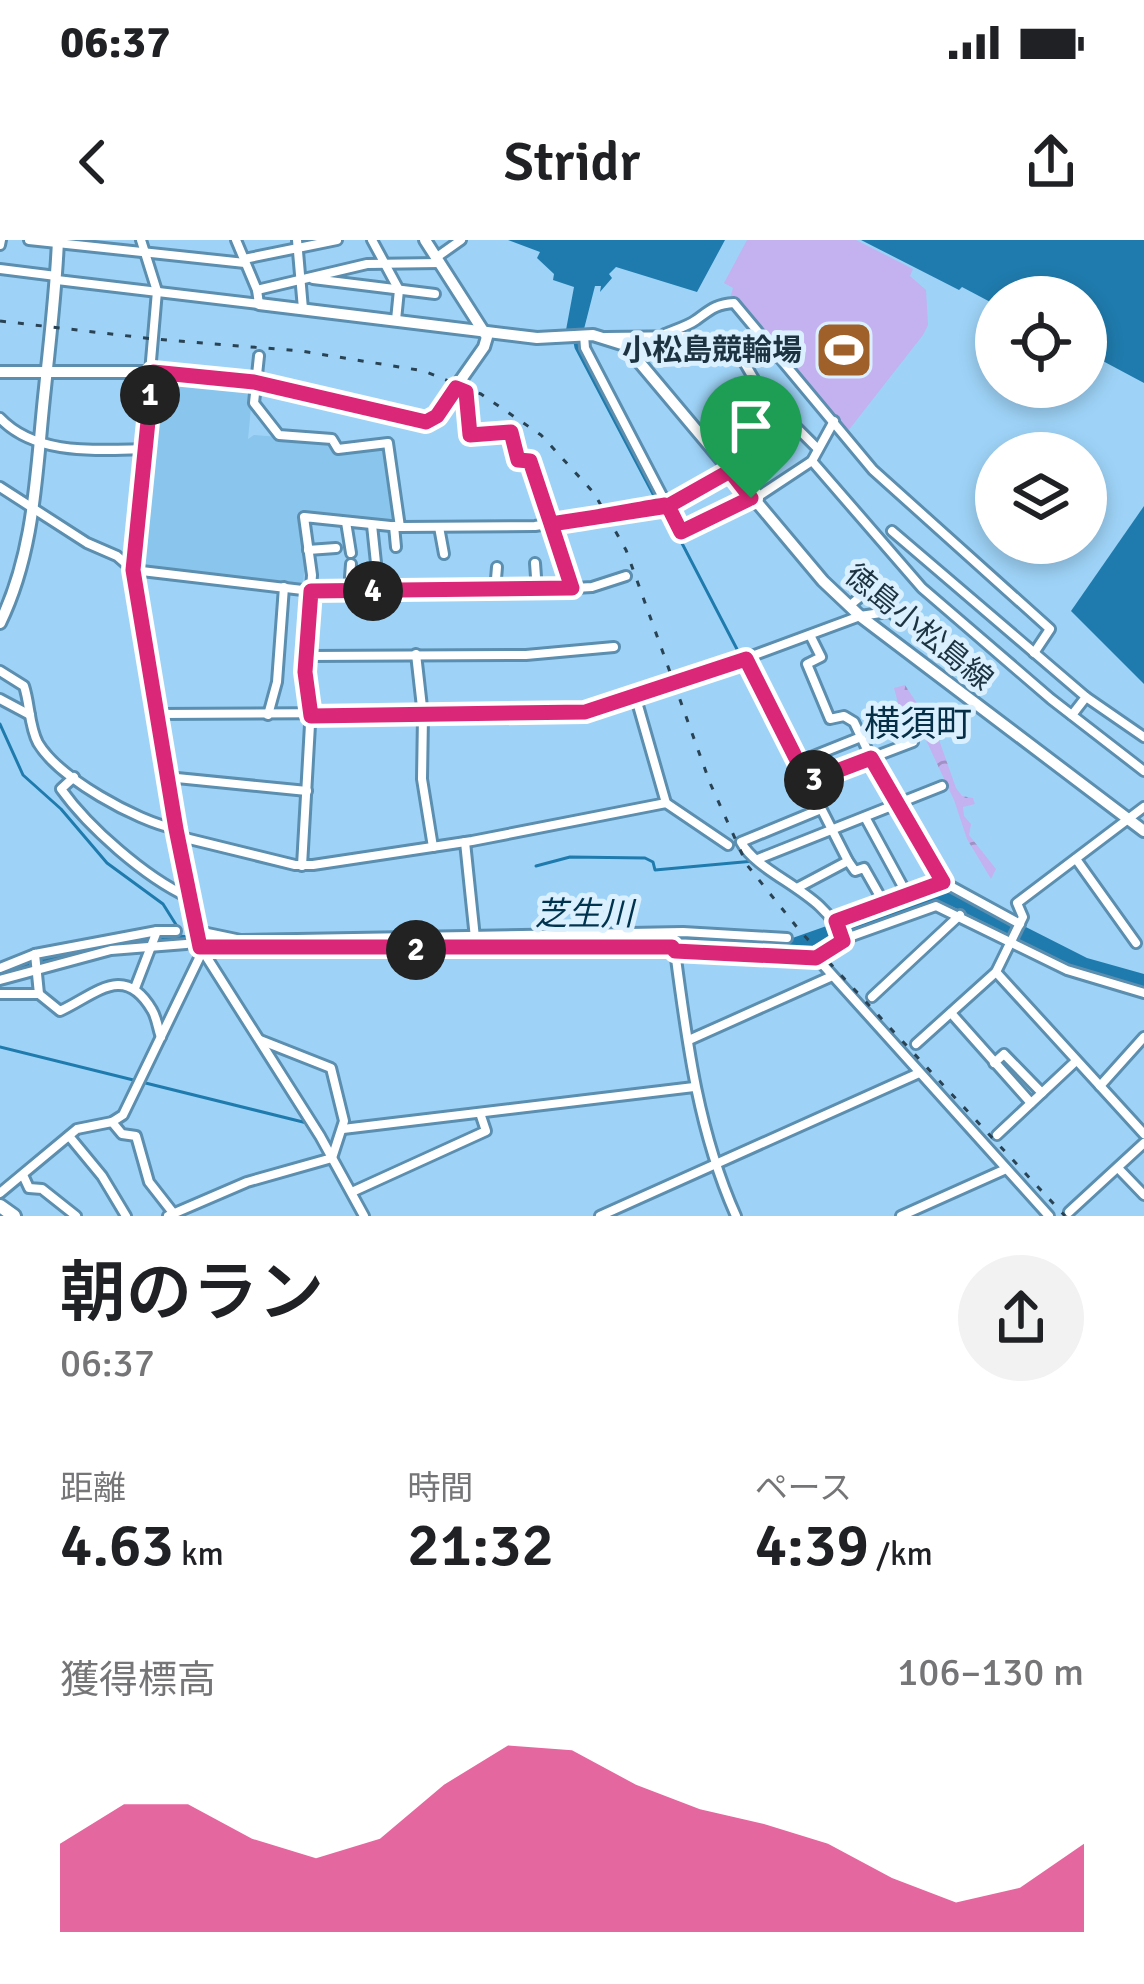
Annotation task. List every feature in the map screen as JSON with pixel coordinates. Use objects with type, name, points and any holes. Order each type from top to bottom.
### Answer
[{"type":"highway","points":[[0,1206],[14,1216]]},
{"type":"main road","points":[[425,240],[484,331],[484,347]]},
{"type":"main road","points":[[0,623],[19,574],[34,507],[58,242]]},
{"type":"main road","points":[[258,297],[303,309],[503,334],[606,337]]},
{"type":"main road","points":[[455,327],[469,323],[471,308]]},
{"type":"main road","points":[[0,372],[153,372],[254,382],[426,422],[437,416],[484,347],[503,334]]},
{"type":"main road","name":"徳島小松島線","points":[[606,337],[625,345],[638,359],[752,499],[849,606],[1144,831]]},
{"type":"street","points":[[29,240],[244,261],[298,244],[337,240]]},
{"type":"street","points":[[141,240],[158,292],[133,570],[200,951],[260,1040],[364,1216]]},
{"type":"street","points":[[236,240],[258,297]]},
{"type":"street","points":[[372,240],[400,290],[396,320]]},
{"type":"street","points":[[0,269],[158,292],[258,297],[340,269],[439,260],[461,240]]},
{"type":"street","points":[[298,244],[308,280],[303,309]]},
{"type":"street","points":[[308,280],[436,294]]},
{"type":"street","points":[[665,334],[698,320],[706,308],[730,302],[894,490],[1050,629],[1034,653]]},
{"type":"street","points":[[578,336],[681,532],[752,499],[812,461],[834,421]]},
{"type":"street","points":[[606,337],[692,336],[707,346],[737,350],[762,393],[818,449]]},
{"type":"street","points":[[260,356],[254,403],[279,435],[332,440],[338,448],[388,443],[396,547]]},
{"type":"street","points":[[456,388],[466,392],[470,435],[511,432],[518,460],[530,461],[572,588]]},
{"type":"street","points":[[0,418],[40,440],[77,450],[145,448]]},
{"type":"street","points":[[812,461],[912,578],[1144,770]]},
{"type":"street","points":[[302,866],[311,716],[306,656],[313,575],[304,518],[397,526],[551,524],[664,506],[730,471]]},
{"type":"street","points":[[0,487],[133,570],[311,591],[537,591],[592,587],[626,576]]},
{"type":"street","points":[[346,522],[351,553]]},
{"type":"street","points":[[372,525],[373,591]]},
{"type":"street","points":[[439,527],[444,554]]},
{"type":"street","points":[[892,531],[1087,697],[1144,737]]},
{"type":"street","points":[[308,550],[336,548]]},
{"type":"street","points":[[535,562],[537,591]]},
{"type":"street","points":[[350,591],[351,564]]},
{"type":"street","points":[[495,591],[497,567]]},
{"type":"street","points":[[268,715],[277,682],[284,586]]},
{"type":"street","points":[[157,714],[423,717],[585,712],[860,616],[891,613],[871,587],[849,606]]},
{"type":"street","points":[[811,635],[821,657],[807,664],[830,719],[850,718],[940,884],[1020,925]]},
{"type":"street","points":[[306,656],[526,655],[614,647]]},
{"type":"street","points":[[416,654],[423,717],[422,779],[433,847]]},
{"type":"street","points":[[743,659],[848,862],[855,871],[864,868],[885,905]]},
{"type":"street","points":[[0,671],[24,686],[37,740],[74,777],[144,819],[177,832],[302,866],[465,842],[666,803]]},
{"type":"street","points":[[635,697],[666,803],[728,844]]},
{"type":"street","points":[[1072,715],[1087,697]]},
{"type":"street","points":[[0,698],[30,715]]},
{"type":"street","points":[[797,767],[862,737]]},
{"type":"street","points":[[807,785],[913,742]]},
{"type":"street","points":[[74,777],[61,789],[69,800],[116,847],[190,897]]},
{"type":"street","points":[[167,777],[307,791]]},
{"type":"street","points":[[758,859],[942,786]]},
{"type":"street","points":[[916,1044],[996,972],[1023,917],[1017,903],[1144,808]]},
{"type":"street","points":[[820,810],[741,842],[748,855],[837,922],[843,940]]},
{"type":"street","points":[[866,819],[908,896]]},
{"type":"street","points":[[465,842],[475,938]]},
{"type":"street","points":[[1076,859],[1136,944]]},
{"type":"street","points":[[797,888],[848,862]]},
{"type":"street","points":[[837,922],[940,884]]},
{"type":"street","points":[[675,951],[816,958],[843,940],[927,908],[961,915],[1066,970],[1144,993]]},
{"type":"street","points":[[872,997],[961,915]]},
{"type":"street","points":[[0,968],[176,931]]},
{"type":"street","points":[[135,988],[157,932]]},
{"type":"street","points":[[197,932],[253,940],[683,932],[783,939],[781,957]]},
{"type":"street","points":[[0,980],[35,961],[186,944]]},
{"type":"street","points":[[200,951],[672,947],[694,1087],[713,1165],[736,1216]]},
{"type":"street","points":[[0,1193],[77,1129],[123,1115],[200,951]]},
{"type":"street","points":[[816,958],[1049,1216]]},
{"type":"street","points":[[35,961],[38,994]]},
{"type":"street","points":[[996,972],[1144,1134]]},
{"type":"street","points":[[688,1041],[830,977]]},
{"type":"street","points":[[0,994],[38,994],[60,1011],[110,984],[135,988],[155,1014],[161,1037]]},
{"type":"street","points":[[951,1013],[1031,1103]]},
{"type":"street","points":[[1100,1086],[1144,1037]]},
{"type":"street","points":[[260,1040],[331,1068],[343,1129],[330,1159]]},
{"type":"street","points":[[994,1063],[1004,1054],[1042,1093]]},
{"type":"street","points":[[997,1135],[1076,1060]]},
{"type":"street","points":[[600,1216],[919,1073]]},
{"type":"street","points":[[343,1129],[694,1087]]},
{"type":"street","points":[[352,1192],[486,1131],[480,1113]]},
{"type":"street","points":[[112,1122],[122,1134],[136,1136],[149,1182],[172,1215],[247,1182],[330,1159]]},
{"type":"street","points":[[69,1136],[127,1216]]},
{"type":"street","points":[[1069,1212],[1144,1143]]},
{"type":"street","points":[[1118,1168],[1144,1195]]},
{"type":"street","points":[[901,1216],[1006,1169]]},
{"type":"street","points":[[23,1175],[29,1189],[42,1189],[76,1216]]},
{"type":"shaded area","points":[[508,240],[725,240],[697,292],[616,267],[600,292],[601,286],[595,286],[584,329],[566,330],[574,287],[553,280],[554,274],[537,258],[540,252]]},
{"type":"shaded area","points":[[861,240],[1144,240],[1144,383],[1107,363],[1107,276],[975,276],[975,294],[962,287],[959,290]]},
{"type":"shaded area","points":[[158,377],[253,386],[248,439],[254,435],[331,441],[336,450],[387,445],[397,524],[300,514],[309,568],[303,586],[141,566]]},
{"type":"shaded area","points":[[1144,506],[1144,684],[1071,611]]},
{"type":"shaded area","points":[[943,885],[1087,958],[1144,974],[1144,987],[1073,966],[934,902],[802,951],[775,954],[674,943],[161,943],[79,954],[0,976],[0,969],[45,952],[161,933],[254,941],[675,935],[784,941]]},
{"type":"green space","name":"小松島競輪場","points":[[747,240],[856,240],[913,269],[910,276],[926,290],[928,325],[923,335],[848,431],[730,298],[733,288],[724,283]]},
{"type":"green space","points":[[905,685],[937,734],[956,788],[962,796],[973,798],[975,804],[963,807],[964,816],[971,824],[969,835],[996,869],[991,879],[967,839],[925,738],[898,703],[894,688]]},
{"type":"waterway","points":[[576,332],[579,347],[659,499]]},
{"type":"waterway","points":[[659,499],[740,655]]},
{"type":"waterway","points":[[640,696],[672,688]]},
{"type":"waterway","points":[[595,712],[631,700]]},
{"type":"waterway","points":[[427,718],[568,716]]},
{"type":"waterway","points":[[324,718],[418,718]]},
{"type":"waterway","points":[[0,724],[23,775],[61,809],[107,863],[163,904],[180,931]]},
{"type":"waterway","points":[[881,814],[893,811],[938,884]]},
{"type":"waterway","points":[[536,866],[570,857],[645,858],[655,870],[754,861]]},
{"type":"waterway","points":[[0,1047],[307,1123],[319,1143]]},
{"type":"railway","points":[[0,321],[301,351],[424,371],[481,394],[541,435],[594,493],[626,550],[710,783],[747,865],[800,931],[1065,1216]]},
{"type":"place","name":"小松島競輪場","points":[[844,350]]},
{"type":"district","name":"横須町","points":[[918,723]]},
{"type":"route","points":[[751,498],[681,532],[668,506],[665,505],[607,514],[580,520],[551,524],[572,588],[311,591],[305,672],[311,716],[585,712],[746,659],[808,782],[871,758],[943,882],[836,921],[843,941],[816,958],[675,951],[672,947],[200,947],[133,570],[153,372],[254,382],[419,422],[432,421],[456,388],[466,392],[470,435],[511,432],[518,460],[530,461],[551,524],[607,514],[668,506],[730,471],[751,498]]},
{"type":"water label","name":"芝生川","points":[[584,913]]}]
